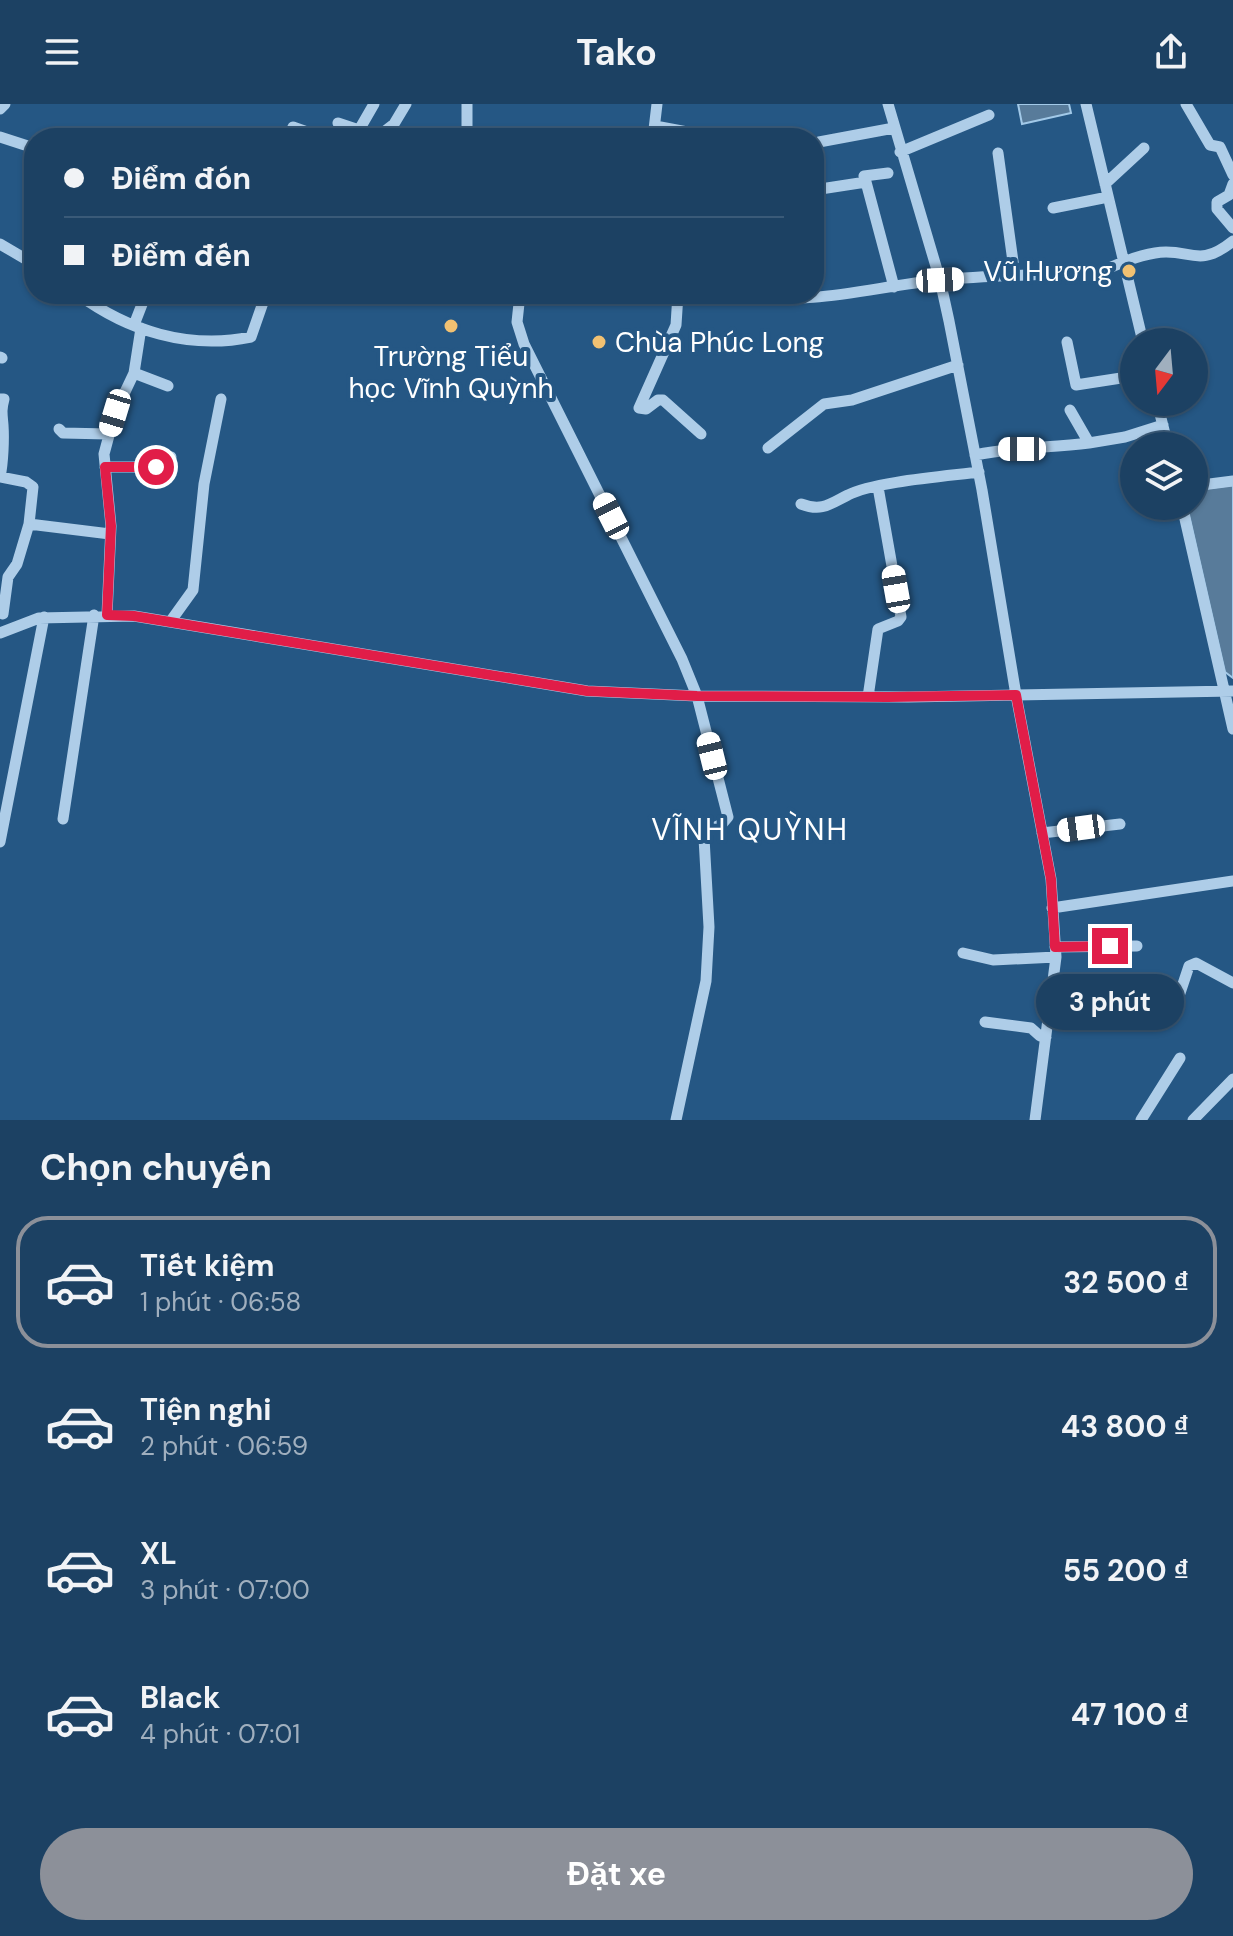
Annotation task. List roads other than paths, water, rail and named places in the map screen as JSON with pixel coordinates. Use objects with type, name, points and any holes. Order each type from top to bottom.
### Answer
[{"type":"street","points":[[0,109],[5,104]]},
{"type":"street","points":[[360,128],[374,104]]},
{"type":"street","points":[[389,128],[406,104]]},
{"type":"street","points":[[467,104],[467,128]]},
{"type":"street","points":[[654,128],[657,104]]},
{"type":"street","points":[[888,104],[940,280],[958,365],[1051,879],[1055,952],[1035,1120]]},
{"type":"street","points":[[1086,104],[1140,328]]},
{"type":"street","points":[[1186,104],[1210,145],[1220,147],[1233,175]]},
{"type":"street","points":[[900,152],[989,115]]},
{"type":"street","points":[[338,123],[353,128]]},
{"type":"street","points":[[824,141],[894,128]]},
{"type":"street","points":[[0,137],[24,145]]},
{"type":"street","points":[[1105,184],[1144,148]]},
{"type":"street","points":[[998,153],[1015,276]]},
{"type":"street","points":[[888,173],[864,176],[894,287]]},
{"type":"street","points":[[824,188],[866,182]]},
{"type":"street","points":[[1233,184],[1229,195],[1217,202],[1217,209],[1233,228]]},
{"type":"street","points":[[1053,208],[1108,197]]},
{"type":"street","points":[[824,296],[940,280],[1100,272],[1157,252],[1203,258],[1233,241]]},
{"type":"street","points":[[0,262],[4,247],[24,255]]},
{"type":"street","points":[[91,304],[137,326],[203,343],[251,337],[263,304]]},
{"type":"street","points":[[107,615],[110,534],[105,467],[108,434],[134,373],[137,326],[143,304]]},
{"type":"street","points":[[519,304],[517,322],[524,344],[637,567],[697,696],[728,817],[722,824],[707,831],[704,838],[709,927],[706,981],[676,1120]]},
{"type":"street","points":[[677,304],[676,325],[639,408],[646,409],[663,400],[701,434]]},
{"type":"street","points":[[1067,342],[1076,385],[1120,378]]},
{"type":"street","points":[[768,448],[824,404],[852,400],[958,365]]},
{"type":"street","points":[[134,373],[168,386]]},
{"type":"street","points":[[0,399],[4,399],[0,412],[4,458],[0,477],[26,482],[33,487],[29,524],[17,564],[8,577],[2,613],[21,624]]},
{"type":"street","points":[[170,622],[193,590],[204,484],[221,399]]},
{"type":"street","points":[[1070,410],[1089,443]]},
{"type":"street","points":[[1161,416],[1165,432]]},
{"type":"street","points":[[975,455],[1003,449],[1041,449],[1089,443],[1125,437],[1163,425]]},
{"type":"street","points":[[59,429],[63,433],[108,434]]},
{"type":"street","points":[[105,467],[156,467],[164,465],[171,457]]},
{"type":"street","points":[[801,504],[811,508],[836,504],[849,494],[878,487],[979,472]]},
{"type":"street","points":[[1208,484],[1233,481]]},
{"type":"street","points":[[868,697],[878,629],[901,617],[878,487]]},
{"type":"street","points":[[1185,520],[1228,691],[1233,729]]},
{"type":"street","points":[[29,524],[110,534]]},
{"type":"street","points":[[63,819],[94,615]]},
{"type":"street","points":[[0,633],[44,617],[134,616],[587,691],[697,696],[868,697],[1228,691]]},
{"type":"street","points":[[0,842],[44,617]]},
{"type":"street","points":[[1042,833],[1120,824]]},
{"type":"street","points":[[1052,908],[1233,881]]},
{"type":"street","points":[[963,953],[993,960],[1137,946]]},
{"type":"street","points":[[1178,999],[1189,966],[1196,963],[1233,983]]},
{"type":"street","points":[[985,1022],[1031,1028],[1046,1037]]},
{"type":"street","points":[[1141,1120],[1180,1058]]},
{"type":"street","points":[[1193,1120],[1233,1079]]},
{"type":"water","points":[[1018,104],[1069,104],[1071,113],[1022,124]]},
{"type":"water","points":[[1233,485],[1233,678],[1225,672],[1190,520],[1208,520],[1208,488]]},
{"type":"place","name":"Vũ Hương","points":[[1129,271]]},
{"type":"place","name":"Trường Tiểu học Vĩnh Quỳnh","points":[[451,326]]},
{"type":"place","name":"Chùa Phúc Long","points":[[599,342]]},
{"type":"district","name":"VĨNH QUỲNH","points":[[750,830]]}]
